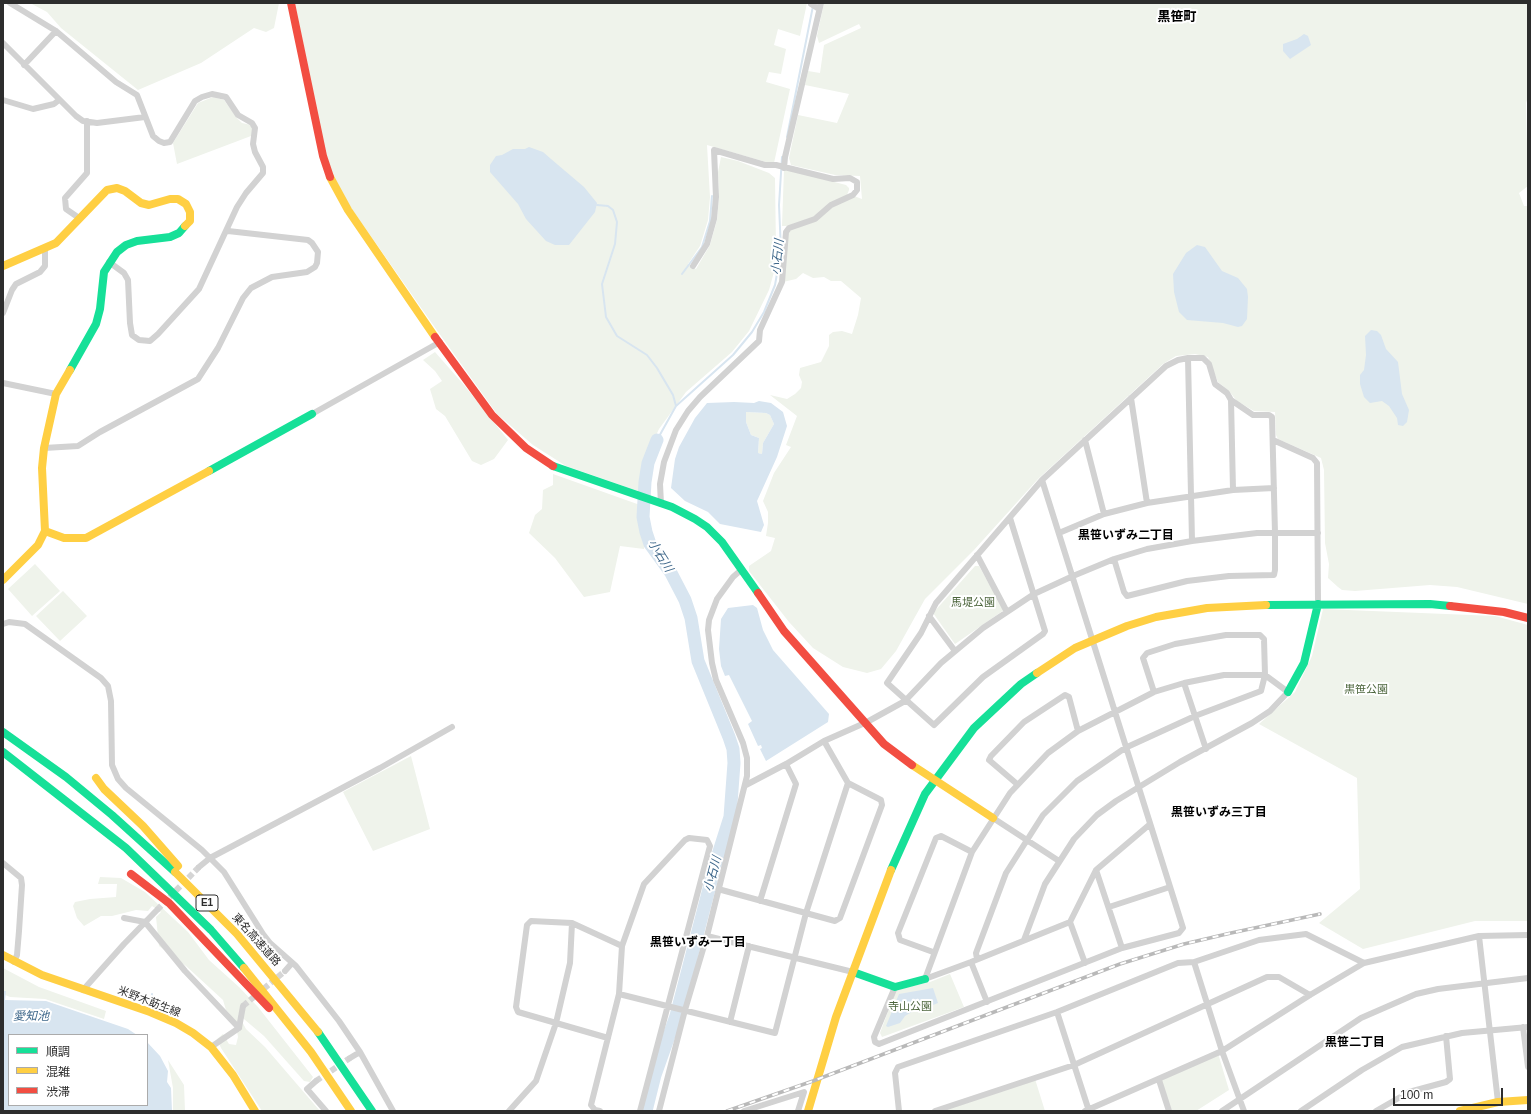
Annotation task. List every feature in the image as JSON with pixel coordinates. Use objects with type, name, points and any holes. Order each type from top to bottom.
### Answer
[{"type":"main road","points":[[291,3],[319,142],[333,184],[348,210],[409,302],[440,342],[492,416],[526,448],[553,466],[661,504],[695,519],[707,527],[722,542],[784,630],[867,722],[884,744],[898,756],[993,818]]},
{"type":"main road","points":[[3,266],[45,248],[60,239],[107,190],[117,188],[125,191],[141,203],[149,205],[170,199],[178,199],[186,204],[190,212],[190,221],[180,233],[170,238],[137,241],[126,245],[117,252],[109,262],[104,272],[100,309],[96,324],[56,394],[44,448],[42,468],[45,531],[38,545],[3,580]]},
{"type":"main road","points":[[45,531],[64,538],[86,538],[312,414]]},
{"type":"main road","points":[[1288,692],[1304,663],[1318,604]]},
{"type":"main road","points":[[808,1111],[836,1017],[907,829],[934,780],[974,728],[1006,696],[1060,657],[1075,648],[1127,626],[1156,617],[1190,610],[1224,606],[1430,604],[1504,612],[1528,618]]},
{"type":"main road","name":"東名高速道路","points":[[3,732],[66,777],[112,815],[193,889],[237,934],[280,984],[327,1043],[372,1111]]},
{"type":"main road","name":"E1","points":[[3,752],[74,806],[120,844],[211,930],[311,1052],[351,1111]]},
{"type":"main road","points":[[96,778],[104,789],[143,826],[237,934]]},
{"type":"main road","points":[[131,874],[169,904],[311,1052]]},
{"type":"main road","name":"米野木莇生線","points":[[3,955],[14,962],[42,975],[150,1012],[176,1023],[193,1033],[211,1047],[233,1075],[255,1111]]},
{"type":"main road","points":[[853,972],[895,987],[925,979]]},
{"type":"main road","points":[[1460,1111],[1498,1102],[1528,1100]]},
{"type":"street","points":[[10,3],[56,31],[116,82],[138,95],[153,136],[163,143],[168,143],[197,99],[208,94],[216,94],[226,97],[238,115],[252,123],[255,128],[253,144],[255,152],[263,167],[263,173],[240,203],[228,231],[199,289],[150,341],[139,340],[132,335],[128,280],[124,273],[109,262]]},
{"type":"street","points":[[784,168],[785,157],[817,6]]},
{"type":"street","points":[[24,65],[56,31]]},
{"type":"street","points":[[3,43],[76,116],[87,121],[97,123],[145,117]]},
{"type":"street","points":[[3,100],[33,109],[54,104],[60,100]]},
{"type":"street","points":[[79,218],[66,208],[65,198],[87,173],[87,121]]},
{"type":"street","points":[[661,504],[660,484],[664,462],[676,430],[688,411],[700,397],[759,341],[760,330],[782,282],[786,232],[789,228],[815,219],[831,205],[853,195],[857,190],[857,182],[850,178],[833,179],[776,165],[766,165],[714,150],[716,197],[714,220],[707,244],[693,266]]},
{"type":"street","points":[[44,448],[78,446],[100,432],[198,379],[218,348],[243,298],[251,288],[272,277],[307,272],[315,267],[317,263],[318,252],[308,240],[228,231]]},
{"type":"street","points":[[3,313],[16,284],[40,272],[45,266],[45,248]]},
{"type":"street","points":[[312,414],[440,342]]},
{"type":"street","points":[[1188,358],[1192,540]]},
{"type":"street","points":[[1010,518],[1045,628],[1043,634],[983,677],[969,689],[934,726],[887,683],[921,633],[929,616],[948,588],[1042,480],[1166,366],[1178,360],[1203,358],[1208,364],[1215,384],[1227,393],[1231,400],[1253,414],[1269,415],[1272,417],[1275,533],[1274,574],[1229,576],[1187,581],[1127,596],[1124,592],[1114,559]]},
{"type":"street","points":[[3,383],[56,394]]},
{"type":"street","points":[[1131,398],[1148,503]]},
{"type":"street","points":[[1231,400],[1233,490]]},
{"type":"street","points":[[1085,440],[1104,514]]},
{"type":"street","points":[[1273,440],[1313,458],[1317,463],[1318,604]]},
{"type":"street","points":[[895,987],[874,1037],[875,1042],[879,1044],[1122,948],[1181,932],[1183,928],[1125,748],[1073,576],[1042,480]]},
{"type":"street","points":[[1059,533],[1104,514],[1148,503],[1233,490],[1274,488]]},
{"type":"street","points":[[746,785],[786,764],[824,741],[867,722],[906,701],[941,663],[1007,612],[1034,594],[1073,576],[1114,559],[1147,549],[1192,540],[1257,533],[1318,533]]},
{"type":"street","points":[[976,556],[1007,612]]},
{"type":"street","points":[[659,1111],[683,1010],[707,936],[746,785],[747,758],[743,743],[716,680],[712,663],[708,630],[709,620],[717,599],[733,577],[741,570]]},
{"type":"street","points":[[929,616],[955,651]]},
{"type":"street","points":[[3,624],[9,622],[25,624],[102,678],[108,686],[111,701],[112,765],[118,779],[126,788],[210,858],[224,872],[266,939],[292,963],[339,1021],[360,1052],[393,1111]]},
{"type":"street","points":[[977,959],[976,953],[1006,873],[1043,815],[1077,781],[1125,748],[1195,716],[1261,691],[1265,675],[1262,637],[1260,635],[1226,635],[1175,644],[1147,653],[1143,658],[1154,692]]},
{"type":"street","points":[[925,979],[933,952],[972,852],[993,818],[1017,784],[1048,753],[1078,731],[1154,692],[1184,683],[1224,675],[1265,675],[1288,692],[1270,711],[1116,801],[1097,816],[1074,839],[1042,889],[1024,940]]},
{"type":"street","points":[[1184,683],[1206,749]]},
{"type":"street","points":[[1017,784],[989,760],[991,756],[1024,722],[1064,695],[1069,697],[1078,731]]},
{"type":"street","points":[[199,867],[210,858],[380,768],[452,727]]},
{"type":"street","points":[[718,889],[836,921],[840,918],[882,805],[881,800],[848,783],[824,741]]},
{"type":"street","points":[[760,901],[796,784],[786,764]]},
{"type":"street","points":[[619,994],[774,1033],[795,959],[806,913],[848,783]]},
{"type":"street","points":[[993,818],[1059,861]]},
{"type":"street","points":[[925,979],[1070,922],[1096,870],[1150,825]]},
{"type":"street","points":[[933,952],[900,940],[898,933],[936,838],[941,836],[972,852]]},
{"type":"street","points":[[600,1111],[595,1110],[591,1105],[619,994],[622,946],[646,880],[687,839],[709,841],[710,846],[669,1006],[640,1111]]},
{"type":"street","points":[[3,863],[21,878],[22,886],[17,955],[14,962]]},
{"type":"street","points":[[1096,870],[1122,948]]},
{"type":"street","points":[[1109,907],[1170,887]]},
{"type":"street","points":[[83,990],[157,910]]},
{"type":"street","points":[[124,918],[145,922],[185,971],[239,1028]]},
{"type":"street","points":[[608,1038],[516,1010],[527,925],[531,921],[572,923],[622,946]]},
{"type":"street","points":[[1070,922],[1085,963]]},
{"type":"street","points":[[509,1111],[536,1081],[556,1023],[570,963],[572,923]]},
{"type":"street","points":[[899,1111],[895,1073],[896,1068],[1057,1012],[1174,965],[1194,962],[1259,940],[1306,934],[1364,963]]},
{"type":"street","points":[[1057,1012],[1087,1110],[1159,1080],[1222,1051],[1310,995],[1364,963],[1479,936],[1528,935]]},
{"type":"street","points":[[707,936],[795,959],[853,972]]},
{"type":"street","points":[[1479,936],[1486,983],[1498,1102]]},
{"type":"street","points":[[730,1022],[749,946]]},
{"type":"street","points":[[971,962],[987,1002]]},
{"type":"street","points":[[1194,962],[1206,1004],[1244,1111]]},
{"type":"street","points":[[285,971],[292,963]]},
{"type":"street","points":[[935,1111],[1074,1064],[1267,977],[1279,977],[1310,995]]},
{"type":"street","points":[[1222,1111],[1302,1056],[1361,1018],[1416,994],[1528,978]]},
{"type":"street","points":[[211,1047],[239,1028],[243,1006]]},
{"type":"street","points":[[1301,1111],[1362,1070],[1402,1047],[1446,1036],[1526,1027],[1528,1067]]},
{"type":"street","points":[[1376,1111],[1409,1092],[1446,1082],[1450,1078],[1446,1036]]},
{"type":"street","points":[[350,1058],[360,1052]]},
{"type":"street","points":[[1159,1080],[1169,1111]]},
{"type":"street","points":[[316,1081],[307,1089],[326,1111]]},
{"type":"street","points":[[744,1111],[804,1092],[798,1111]]},
{"type":"green space","points":[[30,3],[279,3],[274,28],[266,32],[254,28],[201,63],[138,90],[61,28],[47,12]]},
{"type":"green space","points":[[295,3],[807,3],[800,36],[778,29],[774,45],[786,49],[781,74],[769,72],[766,82],[790,89],[774,163],[707,145],[710,197],[708,220],[700,246],[688,264],[696,269],[710,245],[717,220],[719,197],[718,172],[721,157],[738,161],[769,173],[775,178],[776,249],[774,272],[769,290],[749,331],[732,352],[686,392],[659,429],[650,448],[643,472],[641,492],[566,466],[533,445],[497,414],[436,329],[349,205],[337,184],[327,160]]},
{"type":"green space","points":[[824,3],[1528,3],[1528,97],[1526,103],[1528,186],[1519,193],[1524,206],[1528,206],[1528,604],[1457,587],[1430,585],[1355,591],[1342,590],[1338,587],[1328,578],[1329,564],[1325,543],[1324,470],[1321,458],[1278,439],[1276,435],[1275,412],[1254,411],[1237,401],[1229,391],[1218,382],[1208,357],[1195,354],[1176,356],[1163,364],[1038,479],[974,550],[925,599],[896,651],[881,669],[867,673],[843,667],[813,648],[789,622],[749,571],[749,566],[771,551],[775,538],[766,536],[768,512],[763,501],[774,473],[791,447],[786,445],[797,416],[770,395],[787,399],[795,394],[801,388],[802,382],[799,375],[800,368],[821,362],[829,346],[829,335],[833,332],[842,331],[852,334],[858,315],[861,298],[841,281],[831,281],[824,277],[813,278],[803,273],[796,279],[783,282],[787,254],[787,235],[790,229],[854,196],[862,199],[860,176],[835,175],[791,165],[789,158],[798,115],[837,123],[849,94],[805,85],[808,71],[820,73],[824,45],[861,28],[859,24],[819,43],[817,36]]},
{"type":"green space","points":[[213,97],[224,100],[242,123],[251,125],[253,130],[251,136],[177,164],[173,143],[198,103]]},
{"type":"green space","points":[[784,169],[846,185],[849,190],[847,195],[814,217],[788,226],[782,226]]},
{"type":"green space","points":[[435,352],[464,385],[508,440],[494,459],[481,465],[472,461],[445,416],[436,409],[430,389],[442,381],[435,371],[423,360]]},
{"type":"green space","points":[[746,412],[766,413],[770,415],[774,424],[763,443],[762,454],[758,453],[759,438],[751,435],[746,422]]},
{"type":"green space","points":[[553,474],[640,505],[644,549],[620,546],[610,592],[584,597],[555,558],[529,533],[535,515],[542,509],[543,490],[553,485]]},
{"type":"green space","points":[[35,564],[60,591],[32,616],[8,589]]},
{"type":"green space","name":"馬堤公園","points":[[975,566],[979,566],[1004,610],[955,644],[933,613]]},
{"type":"green space","points":[[63,591],[87,616],[60,641],[36,616]]},
{"type":"green space","name":"黒笹公園","points":[[1323,609],[1495,616],[1528,625],[1528,921],[1475,921],[1363,949],[1319,923],[1360,889],[1357,778],[1259,724],[1295,692],[1312,656]]},
{"type":"green space","points":[[411,756],[430,829],[373,851],[343,792]]},
{"type":"green space","points":[[100,877],[121,878],[145,892],[188,932],[209,960],[239,987],[258,1007],[313,1077],[310,1082],[304,1081],[264,1036],[238,1014],[246,1029],[265,1047],[320,1111],[262,1111],[221,1048],[217,1039],[223,1034],[229,1044],[236,1045],[238,1037],[235,1020],[226,1010],[223,1000],[186,966],[159,946],[156,917],[161,912],[152,906],[148,911],[136,910],[112,916],[101,916],[84,926],[77,918],[73,906],[75,902],[116,897],[117,884],[98,884]]},
{"type":"green space","points":[[3,968],[39,987],[106,1011],[104,1019],[45,999],[10,997],[3,994]]},
{"type":"green space","name":"寺山公園","points":[[950,974],[964,1007],[882,1037],[880,1033],[896,990],[930,982]]},
{"type":"green space","points":[[1217,1050],[1229,1090],[1196,1111],[1172,1111],[1159,1080]]},
{"type":"green space","points":[[168,1060],[184,1085],[185,1111],[173,1111],[173,1088]]},
{"type":"green space","points":[[1035,1079],[1045,1111],[936,1111]]},
{"type":"water","points":[[1304,34],[1308,36],[1311,45],[1290,59],[1283,51],[1283,44],[1297,39]]},
{"type":"water","points":[[529,147],[543,152],[584,187],[597,203],[595,212],[569,245],[555,245],[546,241],[526,219],[518,204],[490,172],[490,165],[496,156],[502,155],[513,149],[525,149]]},
{"type":"water","points":[[1197,245],[1205,247],[1222,271],[1238,278],[1247,289],[1247,319],[1242,326],[1238,327],[1223,323],[1187,320],[1179,312],[1174,292],[1173,274],[1186,253]]},
{"type":"water","points":[[1371,330],[1377,331],[1381,335],[1386,349],[1398,362],[1402,394],[1409,410],[1407,422],[1403,426],[1398,425],[1397,418],[1389,406],[1382,401],[1370,403],[1364,397],[1360,384],[1360,375],[1364,370],[1366,355],[1365,336]]},
{"type":"water","points":[[759,401],[771,403],[783,412],[787,426],[777,457],[757,501],[764,525],[761,532],[720,524],[708,512],[685,501],[671,488],[675,459],[679,447],[695,418],[707,403],[754,403]],"holes":[[[746,412],[766,413],[770,415],[774,424],[763,443],[762,454],[758,453],[759,438],[751,435],[746,422]]]},
{"type":"water","points":[[753,605],[757,608],[763,630],[773,650],[829,714],[828,722],[766,761],[760,749],[762,748],[761,745],[758,746],[748,724],[752,721],[729,675],[725,676],[721,666],[719,649],[721,619],[728,608]]},
{"type":"water","points":[[933,988],[938,1003],[915,1010],[905,1016],[900,1023],[888,1027],[886,1026],[899,994]]},
{"type":"water","name":"愛知池","points":[[3,991],[6,991],[5,1000],[46,1001],[128,1029],[136,1034],[8,1034],[8,1106],[148,1106],[148,1043],[160,1056],[168,1071],[167,1082],[171,1088],[172,1111],[3,1111]]},
{"type":"waterway","name":"小石川","points":[[787,137],[813,6]]},
{"type":"waterway","name":"小石川","points":[[657,440],[676,406],[733,355],[752,332],[764,312],[775,285],[781,251],[779,205],[782,157]]},
{"type":"waterway","points":[[682,274],[702,247],[710,221],[712,196]]},
{"type":"waterway","points":[[597,205],[608,206],[613,210],[617,222],[615,244],[602,284],[606,317],[617,336],[647,355],[657,368],[673,395],[676,406]]},
{"type":"waterway","name":"小石川","points":[[646,1111],[655,1075],[676,1016],[717,858],[730,817],[734,763],[733,749],[729,737],[698,661],[691,618],[685,600],[671,573],[650,544],[646,532],[643,517],[645,482],[648,463],[657,440]]},
{"type":"waterway","points":[[151,1003],[152,994]]},
{"type":"tunnel","points":[[157,910],[199,867]]},
{"type":"tunnel","points":[[243,1006],[285,971]]},
{"type":"tunnel","points":[[316,1081],[350,1058]]},
{"type":"railway","points":[[727,1111],[813,1081],[1120,964],[1184,944],[1320,914]]},
{"type":"traffic: fast","points":[[70,370],[96,324],[100,309],[104,272],[117,252],[126,245],[137,241],[170,237],[179,233],[185,226]]},
{"type":"traffic: fast","points":[[209,471],[312,414]]},
{"type":"traffic: fast","points":[[553,466],[672,507],[695,519],[707,527],[722,542],[758,593]]},
{"type":"traffic: fast","points":[[1288,692],[1304,663],[1318,604]]},
{"type":"traffic: fast","points":[[1266,605],[1430,604],[1450,606]]},
{"type":"traffic: fast","points":[[891,870],[925,794],[974,728],[1021,684],[1037,673]]},
{"type":"traffic: fast","points":[[3,732],[66,777],[112,815],[175,872]]},
{"type":"traffic: fast","points":[[3,752],[126,848],[211,930],[244,968]]},
{"type":"traffic: fast","points":[[853,972],[895,987],[925,979]]},
{"type":"traffic: fast","points":[[318,1032],[372,1111]]},
{"type":"traffic: slow","points":[[330,177],[348,210],[435,337]]},
{"type":"traffic: slow","points":[[3,266],[56,243],[107,190],[117,188],[125,191],[141,203],[149,205],[170,199],[178,199],[186,204],[190,212],[190,221],[185,226]]},
{"type":"traffic: slow","points":[[3,580],[38,545],[45,531],[42,468],[44,448],[56,394],[70,370]]},
{"type":"traffic: slow","points":[[45,531],[64,538],[86,538],[209,471]]},
{"type":"traffic: slow","points":[[1037,673],[1075,648],[1127,626],[1156,617],[1207,608],[1266,605]]},
{"type":"traffic: slow","points":[[912,765],[993,818]]},
{"type":"traffic: slow","points":[[96,778],[104,789],[143,826],[178,866]]},
{"type":"traffic: slow","points":[[808,1111],[836,1017],[891,870]]},
{"type":"traffic: slow","points":[[175,872],[237,934],[318,1032]]},
{"type":"traffic: slow","points":[[3,955],[42,975],[150,1012],[176,1023],[193,1033],[211,1047],[233,1075],[255,1111]]},
{"type":"traffic: slow","points":[[244,968],[311,1052],[351,1111]]},
{"type":"traffic: slow","points":[[1460,1111],[1498,1102],[1528,1100]]},
{"type":"traffic: jam","points":[[291,3],[323,156],[330,177]]},
{"type":"traffic: jam","points":[[435,337],[492,415],[526,448],[553,466]]},
{"type":"traffic: jam","points":[[758,593],[784,631],[884,744],[912,765]]},
{"type":"traffic: jam","points":[[1450,606],[1504,612],[1528,618]]},
{"type":"traffic: jam","points":[[131,874],[169,903],[269,1008]]},
{"type":"district","name":"黒笹町","points":[[1177,17]]},
{"type":"district","name":"黒笹いずみ二丁目","points":[[1126,536]]},
{"type":"district","name":"黒笹いずみ三丁目","points":[[1219,813]]},
{"type":"district","name":"黒笹いずみ一丁目","points":[[698,943]]},
{"type":"district","name":"黒笹二丁目","points":[[1355,1043]]}]
